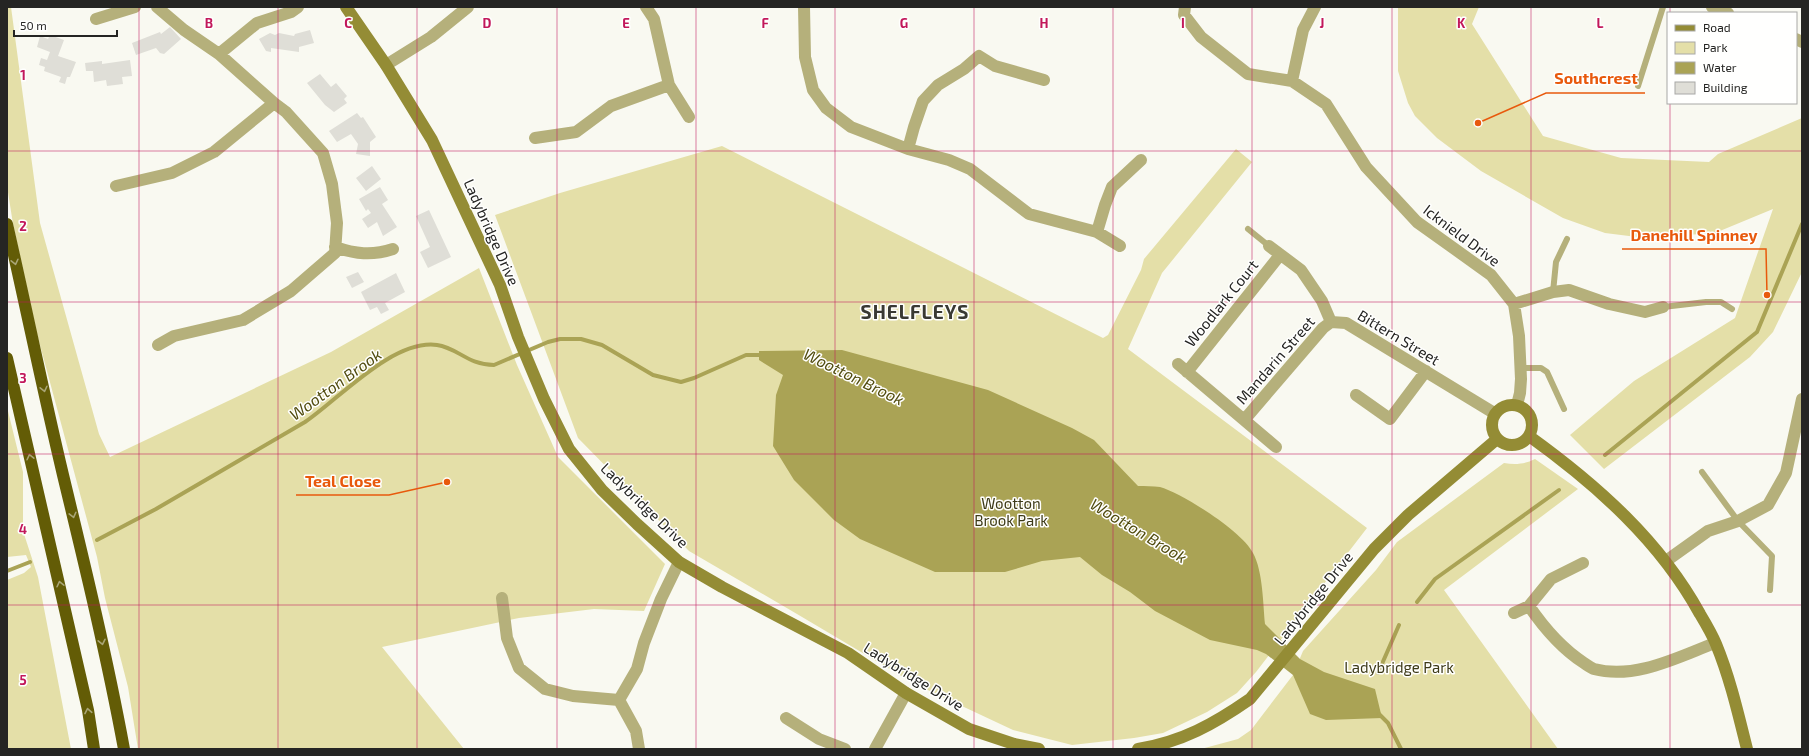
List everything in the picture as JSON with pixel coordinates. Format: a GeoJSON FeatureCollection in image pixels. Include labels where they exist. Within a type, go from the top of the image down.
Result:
{"type":"FeatureCollection","features":[{"type":"Feature","properties":{"kind":"highway"},"geometry":{"type":"LineString","coordinates":[[7,224],[89,581],[124,749]]}},
{"type":"Feature","properties":{"kind":"highway"},"geometry":{"type":"LineString","coordinates":[[7,358],[88,710],[94,749]]}},
{"type":"Feature","properties":{"kind":"street"},"geometry":{"type":"LineString","coordinates":[[96,19],[135,7]]}},
{"type":"Feature","properties":{"kind":"street"},"geometry":{"type":"LineString","coordinates":[[157,7],[184,30],[219,54],[299,124],[323,153],[332,184],[337,223],[335,253],[291,291],[243,320],[174,336],[158,345]]}},
{"type":"Feature","properties":{"kind":"street"},"geometry":{"type":"LineString","coordinates":[[219,54],[257,23],[291,12],[298,7]]}},
{"type":"Feature","properties":{"kind":"street","name":"Ladybridge Drive"},"geometry":{"type":"LineString","coordinates":[[346,7],[386,65],[432,140],[455,186],[500,285],[518,337],[544,399],[569,449],[602,490],[679,562],[722,587],[848,653],[906,693],[969,729],[1014,744],[1038,749]]}},
{"type":"Feature","properties":{"kind":"street"},"geometry":{"type":"LineString","coordinates":[[386,65],[430,37],[468,7]]}},
{"type":"Feature","properties":{"kind":"street"},"geometry":{"type":"LineString","coordinates":[[646,7],[654,19],[669,85],[689,117]]}},
{"type":"Feature","properties":{"kind":"street"},"geometry":{"type":"LineString","coordinates":[[804,7],[805,57],[813,90],[826,108],[851,127],[908,149],[949,160],[970,169],[1029,214],[1097,232],[1120,246]]}},
{"type":"Feature","properties":{"kind":"street","name":"Icknield Drive"},"geometry":{"type":"LineString","coordinates":[[1185,7],[1184,15],[1201,37],[1248,74],[1292,81],[1326,104],[1366,167],[1417,222],[1490,275],[1514,304]]}},
{"type":"Feature","properties":{"kind":"street"},"geometry":{"type":"LineString","coordinates":[[1292,81],[1302,30],[1315,7]]}},
{"type":"Feature","properties":{"kind":"street"},"geometry":{"type":"LineString","coordinates":[[1712,7],[1725,12]]}},
{"type":"Feature","properties":{"kind":"street"},"geometry":{"type":"LineString","coordinates":[[908,149],[923,101],[938,85],[964,69],[979,56],[995,66],[1044,80]]}},
{"type":"Feature","properties":{"kind":"street"},"geometry":{"type":"LineString","coordinates":[[535,138],[576,132],[611,106],[669,85]]}},
{"type":"Feature","properties":{"kind":"street"},"geometry":{"type":"LineString","coordinates":[[116,186],[172,173],[214,152],[274,102]]}},
{"type":"Feature","properties":{"kind":"street"},"geometry":{"type":"LineString","coordinates":[[1097,232],[1112,187],[1141,160]]}},
{"type":"Feature","properties":{"kind":"street"},"geometry":{"type":"LineString","coordinates":[[1269,246],[1300,270],[1322,301],[1330,322]]}},
{"type":"Feature","properties":{"kind":"street"},"geometry":{"type":"LineString","coordinates":[[335,247],[355,253],[366,254],[380,253],[393,249]]}},
{"type":"Feature","properties":{"kind":"street","name":"Woodlark Court"},"geometry":{"type":"LineString","coordinates":[[1245,419],[1182,368],[1280,255]]}},
{"type":"Feature","properties":{"kind":"street"},"geometry":{"type":"LineString","coordinates":[[1517,405],[1520,393],[1520,368],[1519,336],[1514,304],[1554,292],[1569,290],[1609,304],[1645,312],[1663,307]]}},
{"type":"Feature","properties":{"kind":"street","name":"Bittern Street"},"geometry":{"type":"LineString","coordinates":[[1330,322],[1346,324],[1494,413]]}},
{"type":"Feature","properties":{"kind":"street","name":"Mandarin Street"},"geometry":{"type":"LineString","coordinates":[[1245,419],[1323,328],[1330,322]]}},
{"type":"Feature","properties":{"kind":"street"},"geometry":{"type":"LineString","coordinates":[[1356,395],[1390,419],[1426,371]]}},
{"type":"Feature","properties":{"kind":"street"},"geometry":{"type":"LineString","coordinates":[[1666,561],[1708,531],[1738,521],[1768,505],[1786,473],[1802,399]]}},
{"type":"Feature","properties":{"kind":"street"},"geometry":{"type":"LineString","coordinates":[[1507,405],[1517,405],[1528,412],[1532,427],[1529,436],[1525,441],[1517,444],[1503,444],[1497,439],[1492,426],[1494,413],[1507,405]]}},
{"type":"Feature","properties":{"kind":"street"},"geometry":{"type":"LineString","coordinates":[[1245,419],[1276,447]]}},
{"type":"Feature","properties":{"kind":"street"},"geometry":{"type":"LineString","coordinates":[[1529,436],[1555,454],[1622,511],[1666,561],[1687,590],[1715,643],[1731,687],[1747,749]]}},
{"type":"Feature","properties":{"kind":"street","name":"Ladybridge Drive"},"geometry":{"type":"LineString","coordinates":[[1140,749],[1161,746],[1196,732],[1250,699],[1359,567],[1398,524],[1497,439]]}},
{"type":"Feature","properties":{"kind":"street"},"geometry":{"type":"LineString","coordinates":[[619,700],[637,669],[647,636],[679,562]]}},
{"type":"Feature","properties":{"kind":"street"},"geometry":{"type":"LineString","coordinates":[[1514,613],[1529,606],[1551,579],[1583,563]]}},
{"type":"Feature","properties":{"kind":"street"},"geometry":{"type":"LineString","coordinates":[[502,598],[507,638],[519,668],[545,689],[573,696],[619,700]]}},
{"type":"Feature","properties":{"kind":"street"},"geometry":{"type":"LineString","coordinates":[[1529,606],[1544,627],[1570,654],[1593,669],[1630,672],[1656,666],[1715,643]]}},
{"type":"Feature","properties":{"kind":"street"},"geometry":{"type":"LineString","coordinates":[[875,749],[906,693]]}},
{"type":"Feature","properties":{"kind":"street"},"geometry":{"type":"LineString","coordinates":[[619,700],[636,731],[639,749]]}},
{"type":"Feature","properties":{"kind":"street"},"geometry":{"type":"LineString","coordinates":[[786,718],[819,739],[845,749]]}},
{"type":"Feature","properties":{"kind":"lane"},"geometry":{"type":"LineString","coordinates":[[1638,86],[1662,7]]}},
{"type":"Feature","properties":{"kind":"lane"},"geometry":{"type":"LineString","coordinates":[[1248,229],[1269,246]]}},
{"type":"Feature","properties":{"kind":"lane"},"geometry":{"type":"LineString","coordinates":[[1554,292],[1556,262],[1566,239]]}},
{"type":"Feature","properties":{"kind":"lane"},"geometry":{"type":"LineString","coordinates":[[1663,307],[1706,302],[1721,302],[1732,309]]}},
{"type":"Feature","properties":{"kind":"lane"},"geometry":{"type":"LineString","coordinates":[[1520,368],[1541,368],[1547,372],[1564,409]]}},
{"type":"Feature","properties":{"kind":"lane"},"geometry":{"type":"LineString","coordinates":[[1702,472],[1738,521],[1772,556],[1770,590]]}},
{"type":"Feature","properties":{"kind":"green space"},"geometry":{"type":"Polygon","coordinates":[[[7,7],[11,7],[40,223],[99,434],[110,457],[331,352],[479,268],[517,365],[558,457],[665,564],[644,611],[594,609],[519,618],[382,647],[464,749],[138,749],[128,687],[105,598],[97,557],[37,334],[13,224],[7,186],[7,7]]]}},
{"type":"Feature","properties":{"kind":"green space"},"geometry":{"type":"Polygon","coordinates":[[[1398,7],[1479,7],[1472,24],[1543,136],[1621,158],[1709,162],[1718,154],[1802,118],[1802,272],[1773,332],[1750,357],[1604,469],[1570,435],[1634,381],[1735,318],[1773,209],[1715,233],[1645,238],[1605,233],[1563,218],[1481,171],[1437,138],[1415,116],[1408,103],[1398,71],[1398,7]]]}},
{"type":"Feature","properties":{"kind":"green space","name":"Wootton Brook Park"},"geometry":{"type":"Polygon","coordinates":[[[722,146],[1103,338],[1108,335],[1141,270],[1144,259],[1236,149],[1252,162],[1162,273],[1128,349],[1367,528],[1256,672],[1237,693],[1207,712],[1163,733],[1134,738],[1072,745],[1013,730],[915,684],[689,551],[578,438],[495,215],[560,193],[722,146]]]}},
{"type":"Feature","properties":{"kind":"green space"},"geometry":{"type":"Polygon","coordinates":[[[7,407],[23,472],[23,531],[38,577],[71,749],[7,749],[7,580],[24,573],[31,567],[26,555],[7,557],[7,407]]]}},
{"type":"Feature","properties":{"kind":"green space","name":"Ladybridge Park"},"geometry":{"type":"Polygon","coordinates":[[[1535,459],[1578,489],[1444,590],[1558,749],[1201,749],[1238,739],[1251,730],[1293,675],[1303,651],[1376,570],[1397,542],[1504,463],[1520,464],[1535,459]]]}},
{"type":"Feature","properties":{"kind":"water"},"geometry":{"type":"Polygon","coordinates":[[[842,350],[988,390],[1072,428],[1094,440],[1138,486],[1160,487],[1182,497],[1211,514],[1225,524],[1247,544],[1253,553],[1261,578],[1265,624],[1300,659],[1324,672],[1375,689],[1382,718],[1326,720],[1310,714],[1293,675],[1266,654],[1257,650],[1210,640],[1155,611],[1130,592],[1102,575],[1080,557],[1042,561],[1005,572],[935,572],[860,539],[834,520],[794,480],[773,446],[776,395],[783,375],[759,360],[759,351],[842,350]]]}},
{"type":"Feature","properties":{"kind":"building"},"geometry":{"type":"Polygon","coordinates":[[[170,27],[181,39],[164,54],[160,53],[156,48],[136,55],[132,43],[160,32],[161,34],[170,27]]]}},
{"type":"Feature","properties":{"kind":"building"},"geometry":{"type":"Polygon","coordinates":[[[310,30],[314,43],[299,47],[299,52],[271,48],[271,52],[266,51],[259,39],[270,33],[275,35],[279,33],[294,36],[295,34],[310,30]]]}},
{"type":"Feature","properties":{"kind":"building"},"geometry":{"type":"Polygon","coordinates":[[[50,35],[64,40],[58,56],[76,62],[70,77],[67,77],[65,84],[59,82],[61,77],[44,71],[45,67],[39,65],[41,58],[47,60],[50,52],[37,47],[40,36],[48,39],[50,35]]]}},
{"type":"Feature","properties":{"kind":"building"},"geometry":{"type":"Polygon","coordinates":[[[130,60],[132,76],[122,77],[123,84],[107,86],[106,80],[94,82],[93,71],[86,71],[85,63],[102,61],[102,64],[130,60]]]}},
{"type":"Feature","properties":{"kind":"building"},"geometry":{"type":"Polygon","coordinates":[[[320,74],[331,87],[336,83],[347,96],[344,99],[347,103],[334,112],[325,105],[307,83],[320,74]]]}},
{"type":"Feature","properties":{"kind":"building"},"geometry":{"type":"Polygon","coordinates":[[[357,113],[361,118],[363,117],[376,137],[370,142],[370,156],[356,154],[358,144],[351,134],[337,142],[329,131],[357,113]]]}},
{"type":"Feature","properties":{"kind":"building"},"geometry":{"type":"Polygon","coordinates":[[[372,166],[381,179],[366,191],[356,178],[372,166]]]}},
{"type":"Feature","properties":{"kind":"building"},"geometry":{"type":"Polygon","coordinates":[[[380,187],[388,200],[382,204],[397,227],[383,236],[377,222],[368,228],[362,219],[371,213],[368,209],[366,211],[359,199],[380,187]]]}},
{"type":"Feature","properties":{"kind":"building"},"geometry":{"type":"Polygon","coordinates":[[[429,210],[451,257],[428,268],[420,252],[430,247],[416,216],[429,210]]]}},
{"type":"Feature","properties":{"kind":"building"},"geometry":{"type":"Polygon","coordinates":[[[358,272],[364,282],[352,288],[346,277],[358,272]]]}},
{"type":"Feature","properties":{"kind":"building"},"geometry":{"type":"Polygon","coordinates":[[[396,273],[405,292],[385,303],[389,310],[381,314],[377,307],[370,310],[361,292],[396,273]]]}},
{"type":"Feature","properties":{"kind":"waterway"},"geometry":{"type":"LineString","coordinates":[[1605,455],[1757,332],[1802,224]]}},
{"type":"Feature","properties":{"kind":"waterway","name":"Wootton Brook"},"geometry":{"type":"LineString","coordinates":[[97,540],[156,509],[305,422],[367,373],[385,361],[403,351],[420,346],[437,345],[451,349],[477,362],[494,365],[548,342],[560,339],[581,339],[602,345],[653,375],[681,382],[694,378],[746,355],[764,355]]}},
{"type":"Feature","properties":{"kind":"waterway"},"geometry":{"type":"LineString","coordinates":[[1417,602],[1435,579],[1559,490]]}},
{"type":"Feature","properties":{"kind":"waterway","name":"Wootton Brook"},"geometry":{"type":"LineString","coordinates":[[7,571],[30,562]]}},
{"type":"Feature","properties":{"kind":"waterway"},"geometry":{"type":"LineString","coordinates":[[1378,673],[1399,625]]}},
{"type":"Feature","properties":{"kind":"waterway","name":"Wootton Brook"},"geometry":{"type":"LineString","coordinates":[[1379,714],[1388,723],[1401,749]]}},
{"type":"Feature","properties":{"kind":"place","name":"Southcrest"},"geometry":{"type":"Point","coordinates":[1478,123]}},
{"type":"Feature","properties":{"kind":"place","name":"Danehill Spinney"},"geometry":{"type":"Point","coordinates":[1767,295]}},
{"type":"Feature","properties":{"kind":"place","name":"Teal Close"},"geometry":{"type":"Point","coordinates":[447,482]}},
{"type":"Feature","properties":{"kind":"district","name":"SHELFLEYS"},"geometry":{"type":"Point","coordinates":[915,311]}}]}
